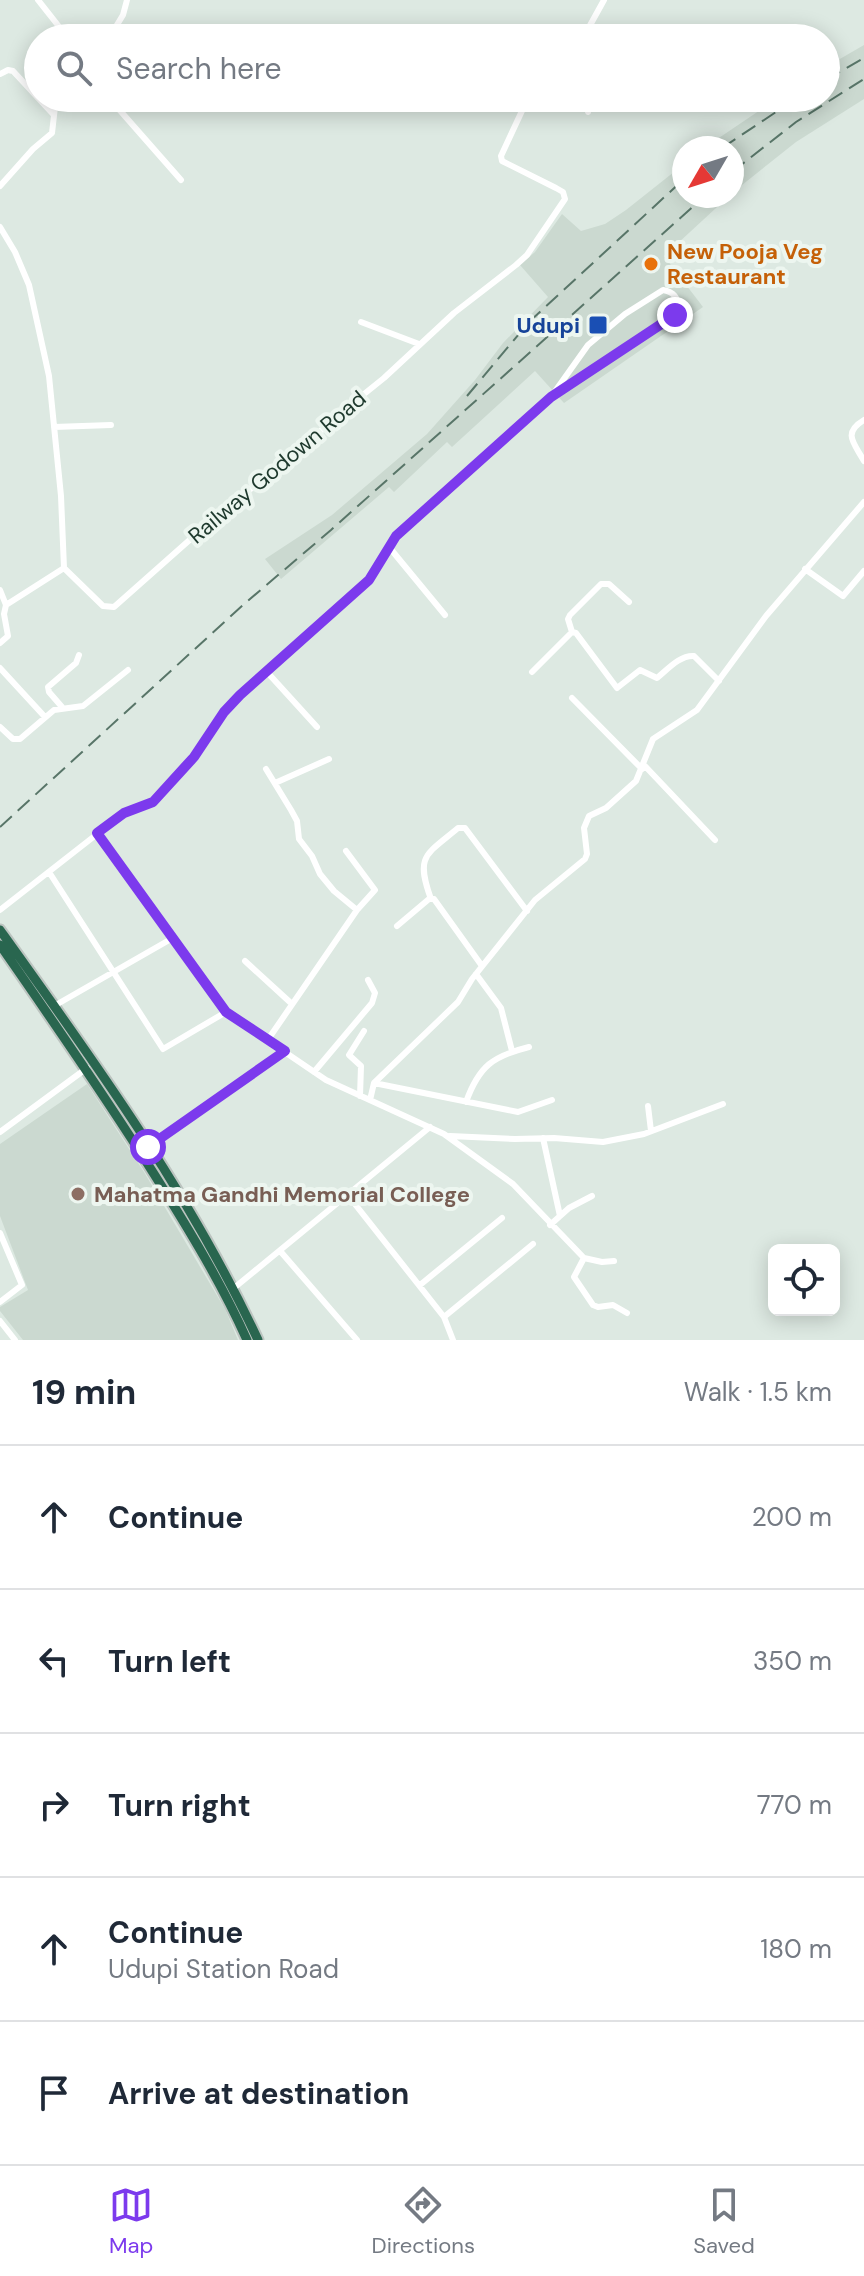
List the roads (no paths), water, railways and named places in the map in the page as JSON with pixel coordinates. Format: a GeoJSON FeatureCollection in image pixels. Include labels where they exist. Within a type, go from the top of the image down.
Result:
{"type":"FeatureCollection","features":[{"type":"Feature","properties":{"kind":"highway"},"geometry":{"type":"LineString","coordinates":[[0,930],[148,1147],[247,1340]]}},
{"type":"Feature","properties":{"kind":"highway"},"geometry":{"type":"LineString","coordinates":[[0,945],[160,1175],[234,1288],[258,1340]]}},
{"type":"Feature","properties":{"kind":"street"},"geometry":{"type":"LineString","coordinates":[[38,0],[57,24]]}},
{"type":"Feature","properties":{"kind":"street"},"geometry":{"type":"LineString","coordinates":[[118,24],[127,0]]}},
{"type":"Feature","properties":{"kind":"street"},"geometry":{"type":"LineString","coordinates":[[591,24],[604,0]]}},
{"type":"Feature","properties":{"kind":"street"},"geometry":{"type":"LineString","coordinates":[[0,74],[13,71],[24,83]]}},
{"type":"Feature","properties":{"kind":"street"},"geometry":{"type":"LineString","coordinates":[[121,112],[181,180]]}},
{"type":"Feature","properties":{"kind":"street","name":"Railway Godown Road"},"geometry":{"type":"LineString","coordinates":[[64,568],[103,606],[114,607],[220,513],[301,449],[419,344],[527,255],[565,199],[563,192],[502,161],[501,156],[521,112]]}},
{"type":"Feature","properties":{"kind":"street"},"geometry":{"type":"LineString","coordinates":[[0,186],[52,133],[53,114]]}},
{"type":"Feature","properties":{"kind":"street"},"geometry":{"type":"LineString","coordinates":[[0,227],[29,285],[49,376],[61,496],[64,568],[4,609]]}},
{"type":"Feature","properties":{"kind":"street"},"geometry":{"type":"LineString","coordinates":[[0,910],[124,813],[153,802],[194,757],[224,712],[369,580],[396,536],[551,397],[675,315],[679,307],[672,292],[663,290],[625,314],[583,350],[551,397]]}},
{"type":"Feature","properties":{"kind":"street"},"geometry":{"type":"LineString","coordinates":[[361,322],[419,344]]}},
{"type":"Feature","properties":{"kind":"street"},"geometry":{"type":"LineString","coordinates":[[864,420],[853,426],[851,431],[864,461]]}},
{"type":"Feature","properties":{"kind":"street"},"geometry":{"type":"LineString","coordinates":[[54,427],[111,425]]}},
{"type":"Feature","properties":{"kind":"street"},"geometry":{"type":"LineString","coordinates":[[370,1100],[374,1083],[458,1002],[482,966],[535,900],[585,859],[584,828],[589,816],[606,808],[636,781],[653,739],[697,710],[766,616],[864,502]]}},
{"type":"Feature","properties":{"kind":"street"},"geometry":{"type":"LineString","coordinates":[[389,547],[445,615]]}},
{"type":"Feature","properties":{"kind":"street"},"geometry":{"type":"LineString","coordinates":[[805,569],[843,596],[864,571]]}},
{"type":"Feature","properties":{"kind":"street"},"geometry":{"type":"LineString","coordinates":[[629,602],[609,584],[601,584],[568,619],[572,632],[576,633],[617,688],[640,670],[657,678],[690,655],[719,681]]}},
{"type":"Feature","properties":{"kind":"street"},"geometry":{"type":"LineString","coordinates":[[0,590],[8,636],[0,643]]}},
{"type":"Feature","properties":{"kind":"street"},"geometry":{"type":"LineString","coordinates":[[532,672],[572,632]]}},
{"type":"Feature","properties":{"kind":"street"},"geometry":{"type":"LineString","coordinates":[[62,707],[48,687],[76,663],[79,655]]}},
{"type":"Feature","properties":{"kind":"street"},"geometry":{"type":"LineString","coordinates":[[0,668],[45,717]]}},
{"type":"Feature","properties":{"kind":"street"},"geometry":{"type":"LineString","coordinates":[[0,727],[13,739],[20,739],[62,707],[83,706],[128,670]]}},
{"type":"Feature","properties":{"kind":"street"},"geometry":{"type":"LineString","coordinates":[[267,672],[317,727]]}},
{"type":"Feature","properties":{"kind":"street"},"geometry":{"type":"LineString","coordinates":[[572,698],[715,840]]}},
{"type":"Feature","properties":{"kind":"street"},"geometry":{"type":"LineString","coordinates":[[275,783],[329,759]]}},
{"type":"Feature","properties":{"kind":"street"},"geometry":{"type":"LineString","coordinates":[[266,769],[297,821],[299,839],[312,856],[320,874],[334,891],[357,910]]}},
{"type":"Feature","properties":{"kind":"street"},"geometry":{"type":"LineString","coordinates":[[431,899],[423,872],[427,854],[458,828],[465,828],[527,911]]}},
{"type":"Feature","properties":{"kind":"street"},"geometry":{"type":"LineString","coordinates":[[97,833],[226,1012],[326,1080],[447,1136],[513,1184],[584,1258],[614,1261]]}},
{"type":"Feature","properties":{"kind":"street"},"geometry":{"type":"LineString","coordinates":[[267,1041],[357,910],[375,890],[346,851]]}},
{"type":"Feature","properties":{"kind":"street"},"geometry":{"type":"LineString","coordinates":[[49,872],[163,1049],[226,1012]]}},
{"type":"Feature","properties":{"kind":"street"},"geometry":{"type":"LineString","coordinates":[[397,926],[431,899]]}},
{"type":"Feature","properties":{"kind":"street"},"geometry":{"type":"LineString","coordinates":[[431,899],[436,900],[482,966]]}},
{"type":"Feature","properties":{"kind":"street"},"geometry":{"type":"LineString","coordinates":[[54,1006],[171,939]]}},
{"type":"Feature","properties":{"kind":"street"},"geometry":{"type":"LineString","coordinates":[[245,961],[292,1004]]}},
{"type":"Feature","properties":{"kind":"street"},"geometry":{"type":"LineString","coordinates":[[476,974],[501,1008],[512,1051]]}},
{"type":"Feature","properties":{"kind":"street"},"geometry":{"type":"LineString","coordinates":[[314,1072],[372,1003],[375,993],[368,980]]}},
{"type":"Feature","properties":{"kind":"street"},"geometry":{"type":"LineString","coordinates":[[360,1096],[361,1066],[349,1055],[364,1031]]}},
{"type":"Feature","properties":{"kind":"street"},"geometry":{"type":"LineString","coordinates":[[466,1102],[488,1062],[529,1047]]}},
{"type":"Feature","properties":{"kind":"street"},"geometry":{"type":"LineString","coordinates":[[148,1147],[285,1051]]}},
{"type":"Feature","properties":{"kind":"street"},"geometry":{"type":"LineString","coordinates":[[0,1132],[87,1068]]}},
{"type":"Feature","properties":{"kind":"street"},"geometry":{"type":"LineString","coordinates":[[374,1083],[518,1112],[552,1100]]}},
{"type":"Feature","properties":{"kind":"street"},"geometry":{"type":"LineString","coordinates":[[447,1136],[603,1142],[626,1139],[723,1104]]}},
{"type":"Feature","properties":{"kind":"street"},"geometry":{"type":"LineString","coordinates":[[648,1106],[651,1131]]}},
{"type":"Feature","properties":{"kind":"street"},"geometry":{"type":"LineString","coordinates":[[234,1288],[430,1127]]}},
{"type":"Feature","properties":{"kind":"street"},"geometry":{"type":"LineString","coordinates":[[543,1138],[560,1216]]}},
{"type":"Feature","properties":{"kind":"street"},"geometry":{"type":"LineString","coordinates":[[347,1194],[444,1317],[453,1340]]}},
{"type":"Feature","properties":{"kind":"street"},"geometry":{"type":"LineString","coordinates":[[550,1225],[592,1196]]}},
{"type":"Feature","properties":{"kind":"street"},"geometry":{"type":"LineString","coordinates":[[420,1285],[502,1218]]}},
{"type":"Feature","properties":{"kind":"street"},"geometry":{"type":"LineString","coordinates":[[0,1233],[22,1285],[0,1302]]}},
{"type":"Feature","properties":{"kind":"street"},"geometry":{"type":"LineString","coordinates":[[444,1317],[533,1244]]}},
{"type":"Feature","properties":{"kind":"street"},"geometry":{"type":"LineString","coordinates":[[281,1252],[357,1340]]}},
{"type":"Feature","properties":{"kind":"street"},"geometry":{"type":"LineString","coordinates":[[584,1258],[574,1277],[593,1305],[613,1305],[627,1313]]}},
{"type":"Feature","properties":{"kind":"street"},"geometry":{"type":"LineString","coordinates":[[0,1321],[15,1340]]}},
{"type":"Feature","properties":{"kind":"railway"},"geometry":{"type":"LineString","coordinates":[[840,72],[864,58]]}},
{"type":"Feature","properties":{"kind":"railway"},"geometry":{"type":"LineString","coordinates":[[840,94],[864,79]]}},
{"type":"Feature","properties":{"kind":"railway"},"geometry":{"type":"LineString","coordinates":[[740,136],[776,112]]}},
{"type":"Feature","properties":{"kind":"railway"},"geometry":{"type":"LineString","coordinates":[[744,163],[812,112]]}},
{"type":"Feature","properties":{"kind":"railway"},"geometry":{"type":"LineString","coordinates":[[467,396],[529,322],[672,190]]}},
{"type":"Feature","properties":{"kind":"railway"},"geometry":{"type":"LineString","coordinates":[[0,827],[243,605],[692,208]]}},
{"type":"Feature","properties":{"kind":"place","name":"New Pooja Veg Restaurant"},"geometry":{"type":"Point","coordinates":[651,264]}},
{"type":"Feature","properties":{"kind":"place","name":"Udupi"},"geometry":{"type":"Point","coordinates":[598,325]}},
{"type":"Feature","properties":{"kind":"place","name":"Mahatma Gandhi Memorial College"},"geometry":{"type":"Point","coordinates":[78,1194]}}]}
